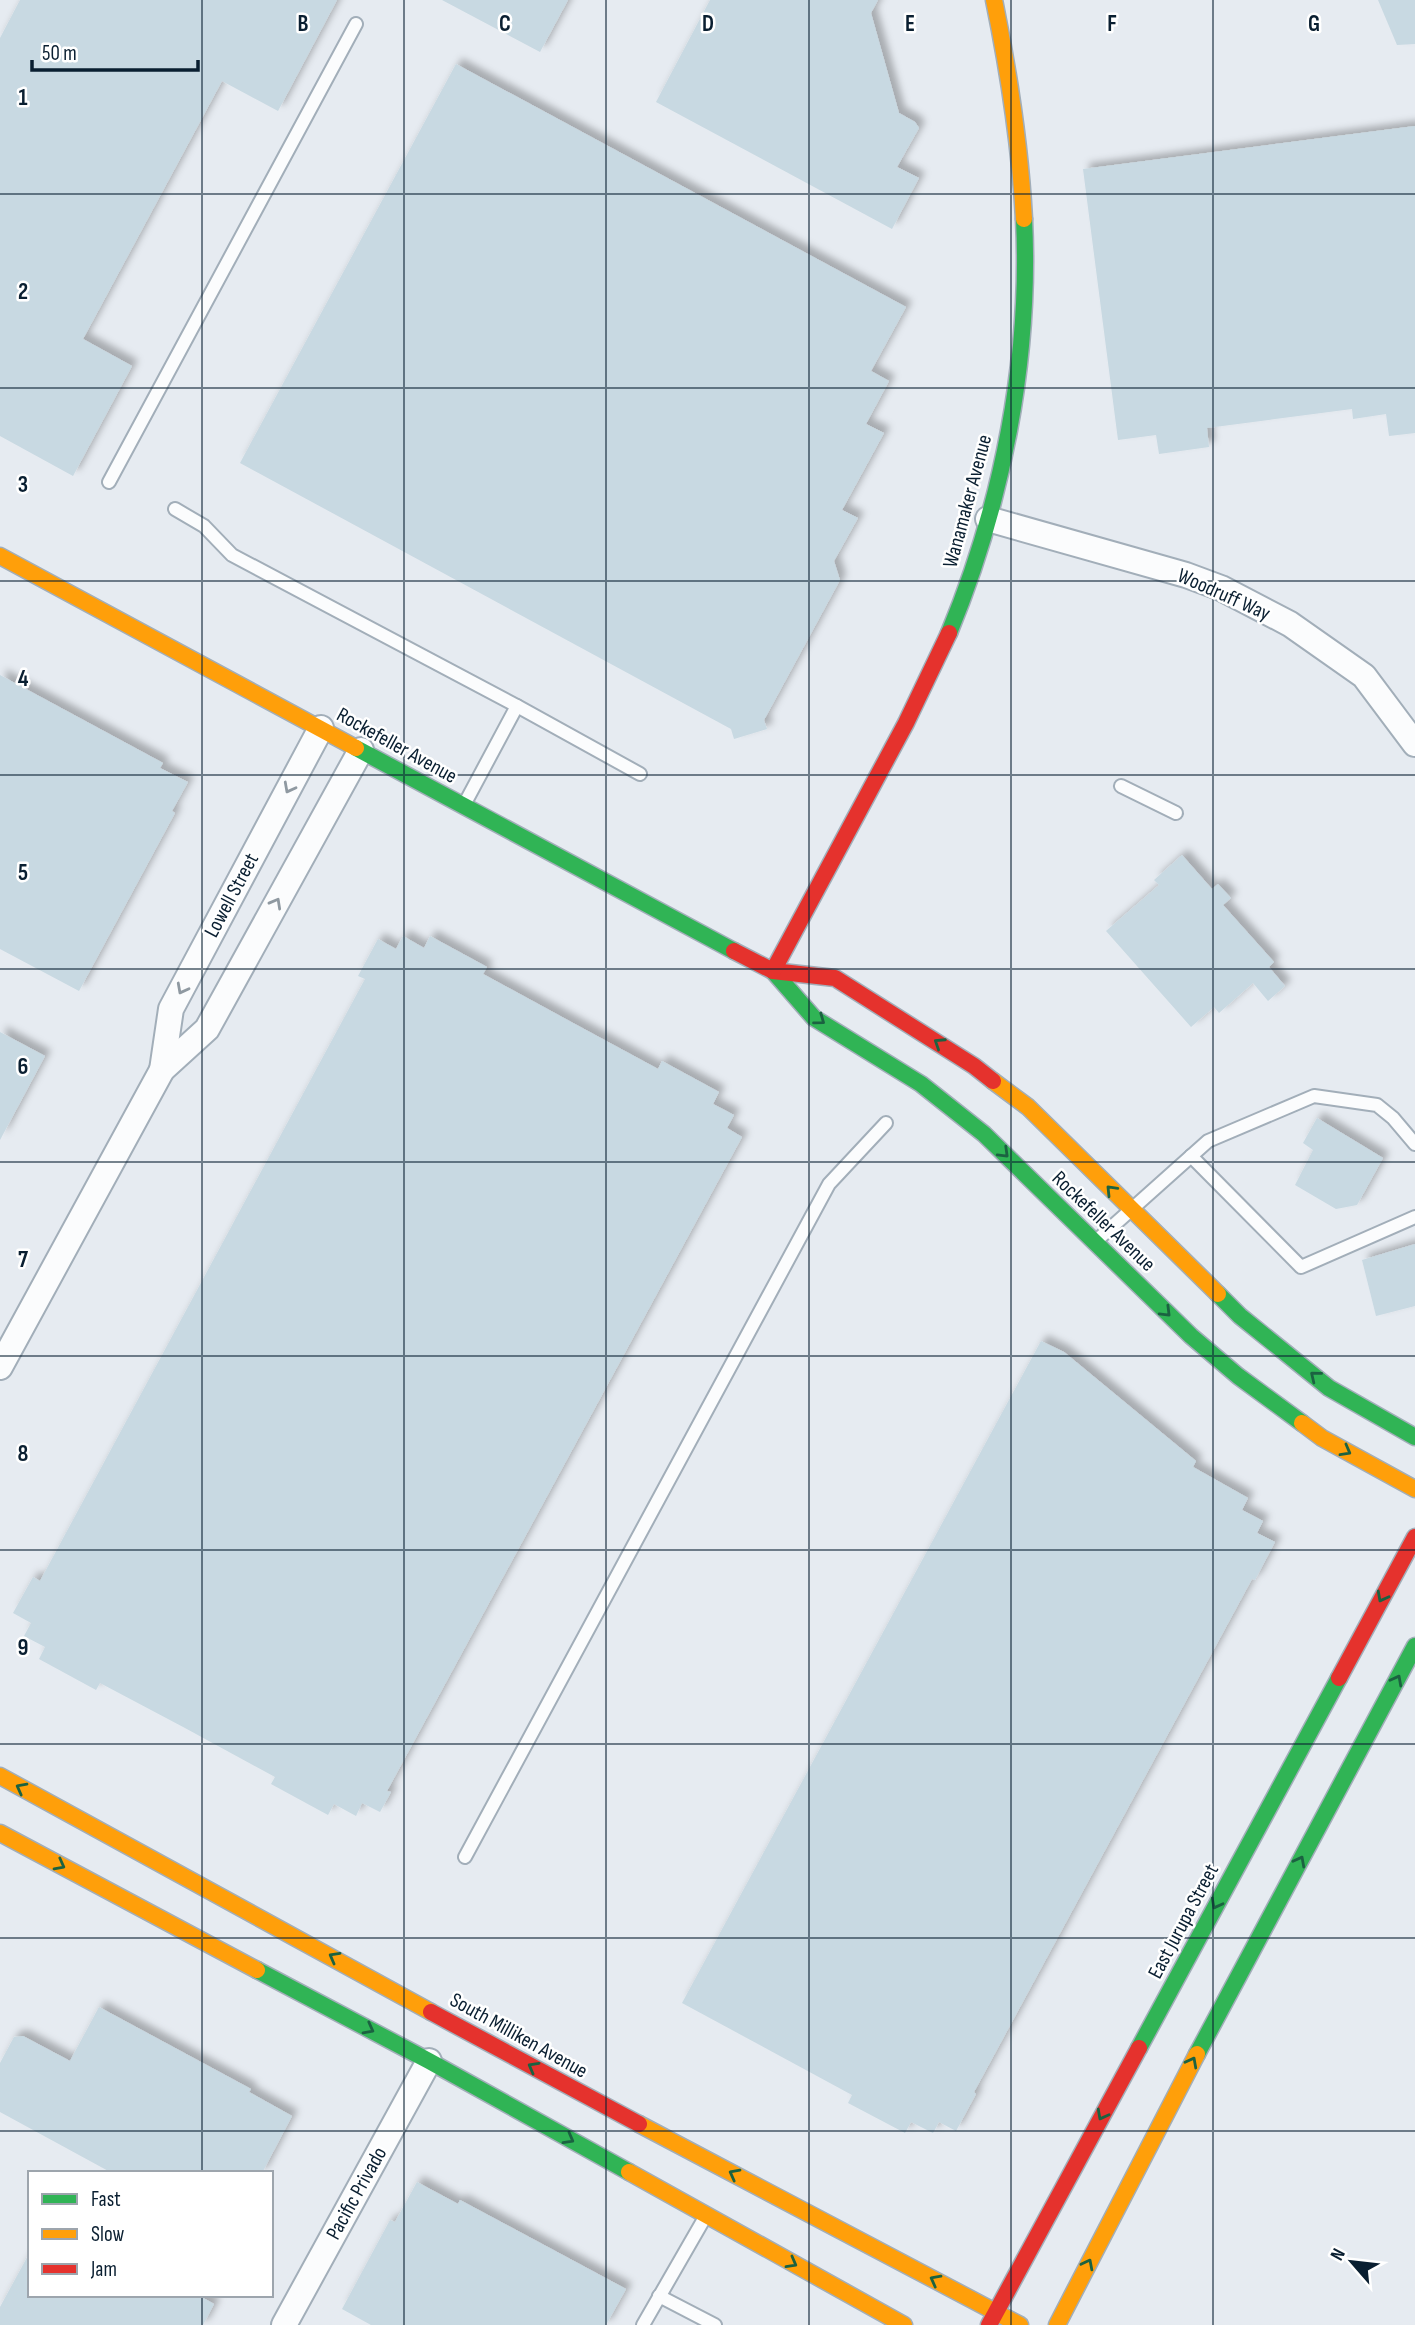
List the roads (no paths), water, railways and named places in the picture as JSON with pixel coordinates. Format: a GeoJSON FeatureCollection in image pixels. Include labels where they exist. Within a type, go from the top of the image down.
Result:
{"type":"FeatureCollection","features":[{"type":"Feature","properties":{"kind":"main road","name":"Wanamaker Avenue"},"geometry":{"type":"LineString","coordinates":[[773,971],[919,699],[956,618],[988,519],[1005,445],[1017,378],[1025,241],[1021,146],[1007,51],[994,0]]}},
{"type":"Feature","properties":{"kind":"main road","name":"Rockefeller Avenue"},"geometry":{"type":"LineString","coordinates":[[0,556],[773,971],[814,1018],[921,1084],[984,1134],[1191,1336],[1238,1377],[1322,1438],[1415,1489]]}},
{"type":"Feature","properties":{"kind":"main road","name":"Rockefeller Avenue"},"geometry":{"type":"LineString","coordinates":[[773,971],[835,978],[974,1066],[1028,1107],[1240,1316],[1329,1388],[1415,1437]]}},
{"type":"Feature","properties":{"kind":"main road","name":"East Jurupa Street"},"geometry":{"type":"LineString","coordinates":[[992,2318],[1415,1536]]}},
{"type":"Feature","properties":{"kind":"main road"},"geometry":{"type":"LineString","coordinates":[[1057,2325],[1163,2117],[1415,1646]]}},
{"type":"Feature","properties":{"kind":"main road","name":"South Milliken Avenue"},"geometry":{"type":"LineString","coordinates":[[0,1776],[992,2318],[1020,2325]]}},
{"type":"Feature","properties":{"kind":"main road"},"geometry":{"type":"LineString","coordinates":[[0,1833],[429,2061],[904,2325]]}},
{"type":"Feature","properties":{"kind":"street","name":"Woodruff Way"},"geometry":{"type":"LineString","coordinates":[[988,519],[1186,575],[1221,588],[1290,624],[1364,676],[1415,744]]}},
{"type":"Feature","properties":{"kind":"street","name":"Lowell Street"},"geometry":{"type":"LineString","coordinates":[[162,1070],[171,1009],[321,728]]}},
{"type":"Feature","properties":{"kind":"street","name":"Lowell Street"},"geometry":{"type":"LineString","coordinates":[[0,1367],[162,1070],[207,1029],[360,750]]}},
{"type":"Feature","properties":{"kind":"street","name":"Pacific Privado"},"geometry":{"type":"LineString","coordinates":[[284,2325],[429,2061]]}},
{"type":"Feature","properties":{"kind":"lane"},"geometry":{"type":"LineString","coordinates":[[109,482],[356,24]]}},
{"type":"Feature","properties":{"kind":"lane"},"geometry":{"type":"LineString","coordinates":[[175,509],[204,526],[232,555],[640,774]]}},
{"type":"Feature","properties":{"kind":"lane"},"geometry":{"type":"LineString","coordinates":[[464,805],[517,706]]}},
{"type":"Feature","properties":{"kind":"lane"},"geometry":{"type":"LineString","coordinates":[[1121,786],[1176,813]]}},
{"type":"Feature","properties":{"kind":"lane"},"geometry":{"type":"LineString","coordinates":[[1096,1241],[1208,1141],[1314,1096],[1377,1105],[1393,1118],[1415,1144]]}},
{"type":"Feature","properties":{"kind":"lane"},"geometry":{"type":"LineString","coordinates":[[465,1857],[829,1184],[886,1123]]}},
{"type":"Feature","properties":{"kind":"lane"},"geometry":{"type":"LineString","coordinates":[[1191,1156],[1301,1267],[1415,1217]]}},
{"type":"Feature","properties":{"kind":"lane"},"geometry":{"type":"LineString","coordinates":[[643,2325],[706,2215]]}},
{"type":"Feature","properties":{"kind":"lane"},"geometry":{"type":"LineString","coordinates":[[659,2296],[716,2325]]}}]}
